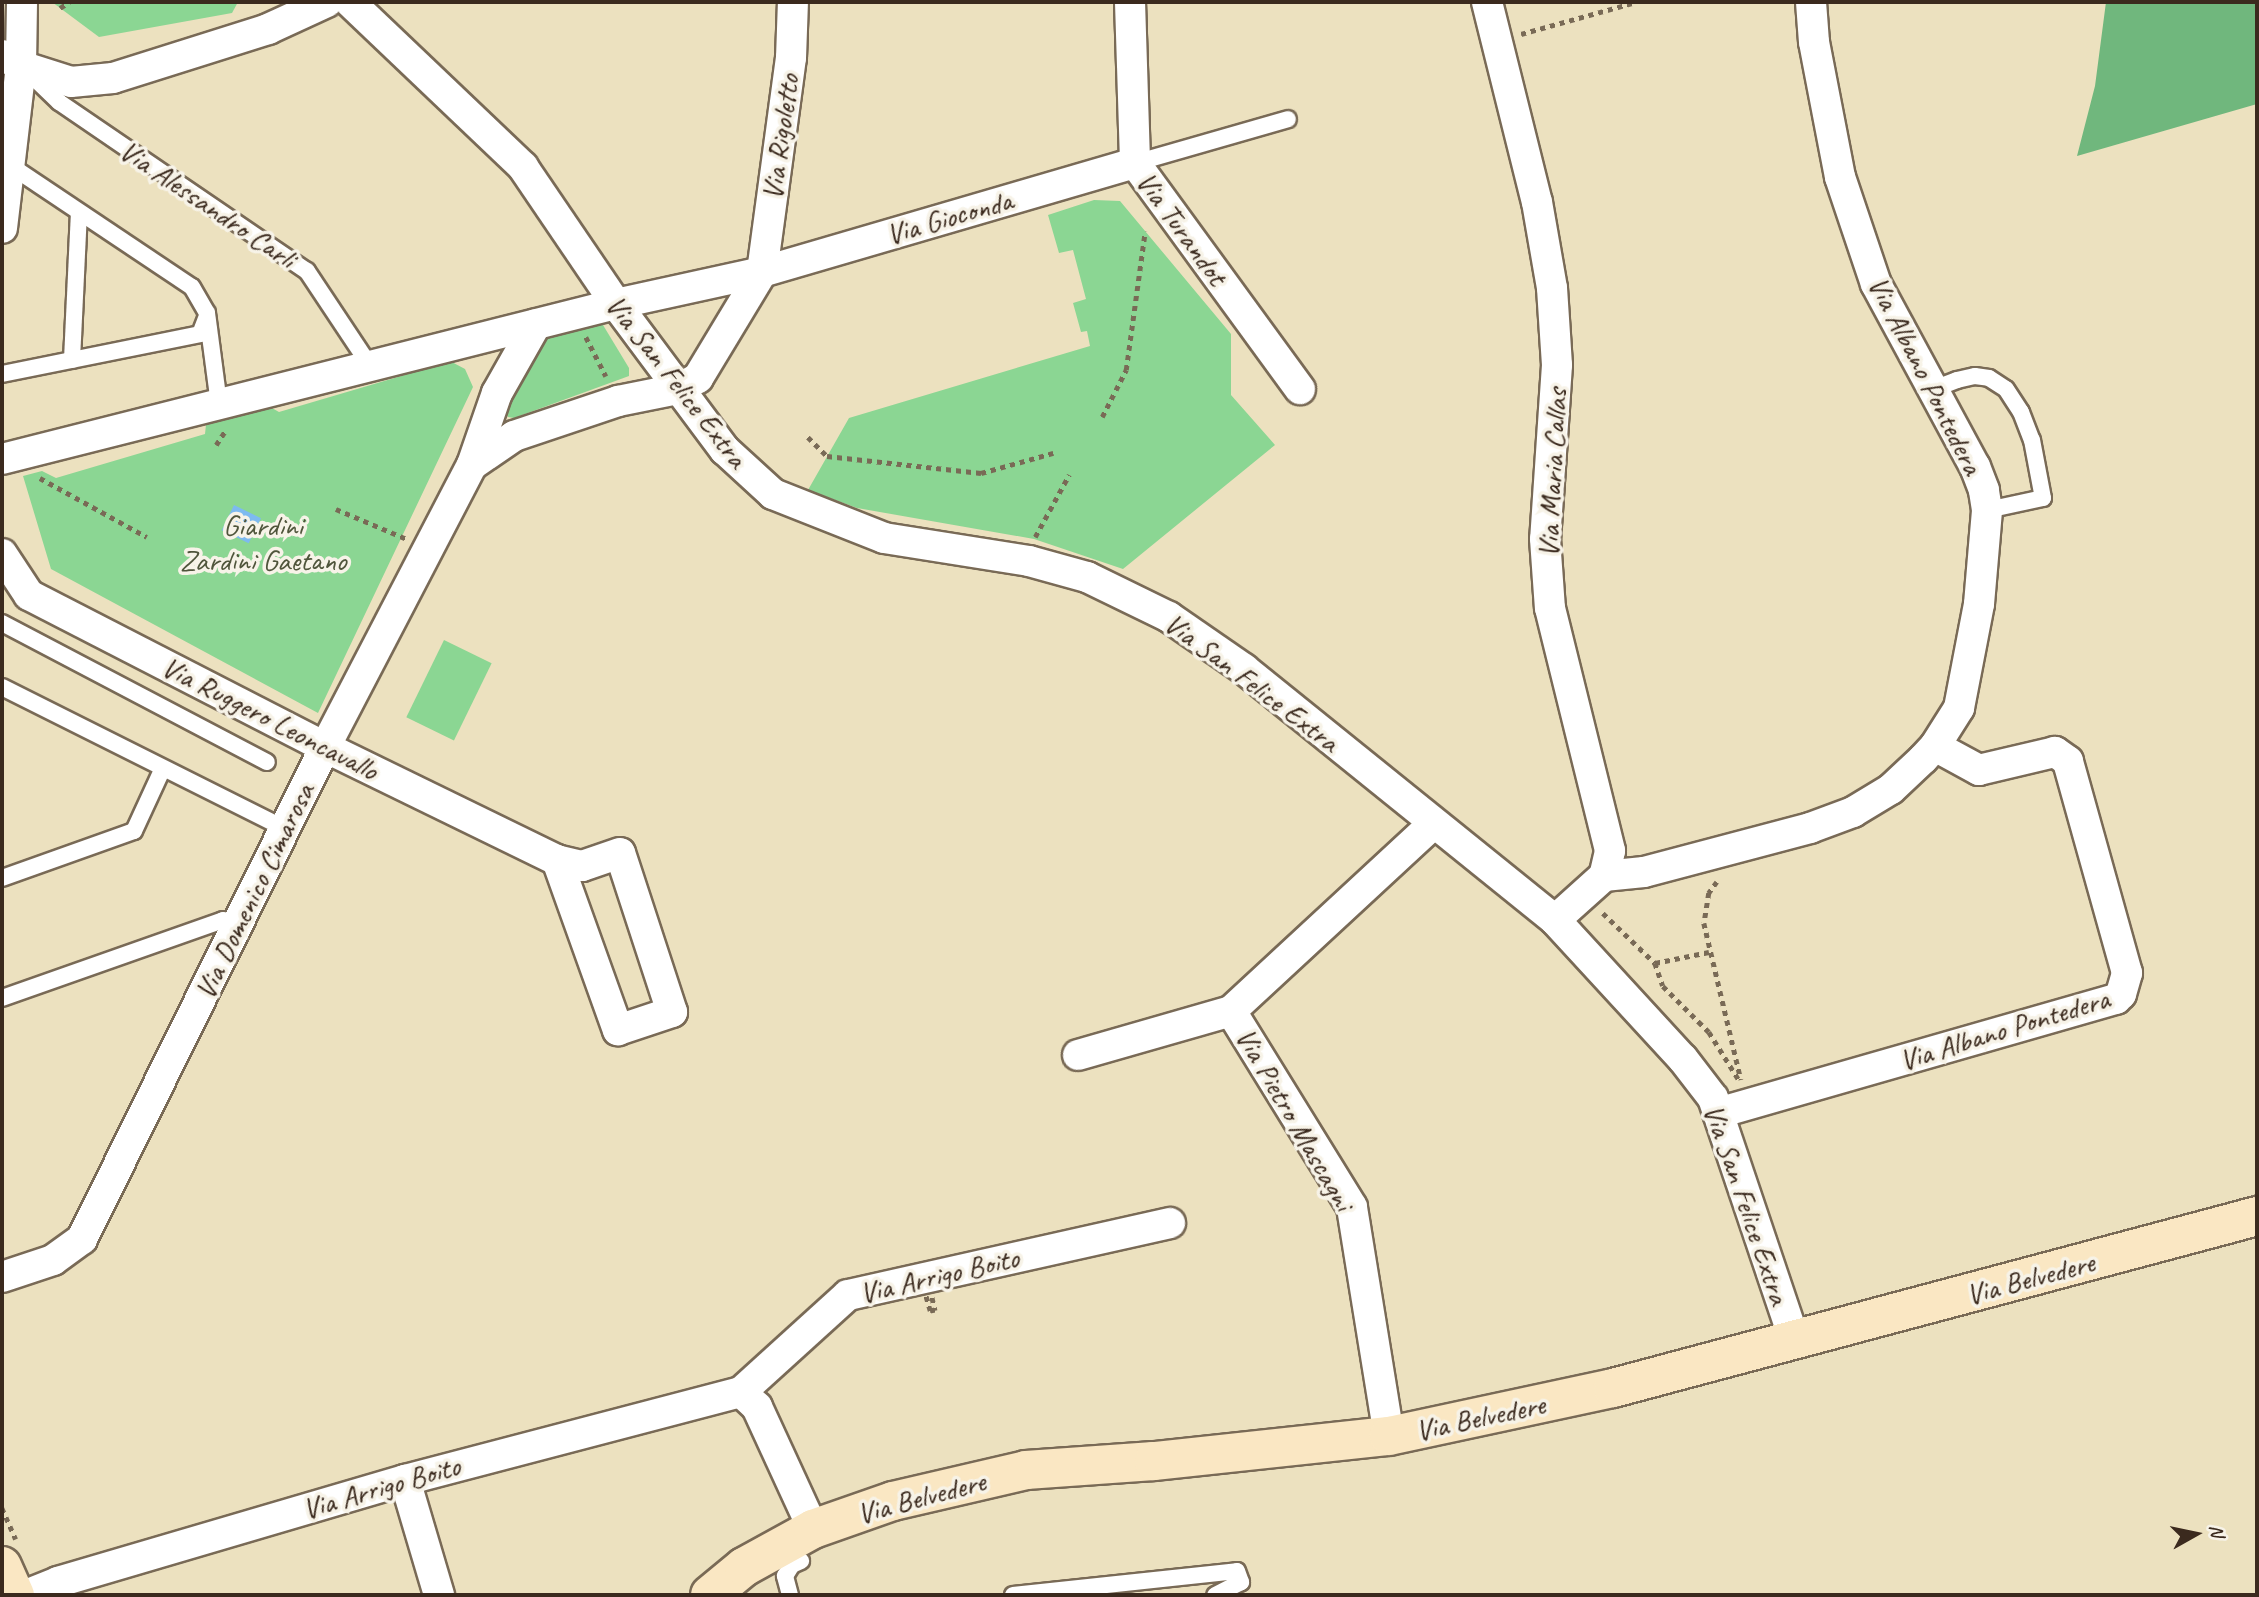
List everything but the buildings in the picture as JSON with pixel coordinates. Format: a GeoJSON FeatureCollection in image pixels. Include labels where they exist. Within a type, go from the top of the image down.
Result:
{"type":"FeatureCollection","features":[{"type":"Feature","properties":{"kind":"street"},"geometry":{"type":"LineString","coordinates":[[2,228],[8,164],[11,60],[22,2]]}},
{"type":"Feature","properties":{"kind":"street"},"geometry":{"type":"LineString","coordinates":[[11,60],[71,82],[113,78],[270,15],[327,2]]}},
{"type":"Feature","properties":{"kind":"street","name":"Via San Felice Extra"},"geometry":{"type":"LineString","coordinates":[[350,2],[523,167],[616,304],[678,389],[725,450],[773,494],[884,538],[1029,561],[1087,577],[1169,617],[1244,669],[1555,920],[1684,1059],[1713,1098],[1795,1342]]}},
{"type":"Feature","properties":{"kind":"street","name":"Via Rigoletto"},"geometry":{"type":"LineString","coordinates":[[762,272],[791,58],[793,2]]}},
{"type":"Feature","properties":{"kind":"street","name":"Via Turandot"},"geometry":{"type":"LineString","coordinates":[[1130,2],[1135,163],[1300,389]]}},
{"type":"Feature","properties":{"kind":"street","name":"Via Maria Callas"},"geometry":{"type":"LineString","coordinates":[[1486,2],[1537,202],[1552,289],[1558,365],[1545,539],[1550,608],[1610,851],[1595,886]]}},
{"type":"Feature","properties":{"kind":"street","name":"Via Albano Pontedera"},"geometry":{"type":"LineString","coordinates":[[1595,886],[1810,828],[1853,812],[1891,789],[1936,746],[1959,708],[1979,604],[1987,510],[1984,490],[1975,467],[1876,284],[1840,177],[1814,42],[1811,2]]}},
{"type":"Feature","properties":{"kind":"street","name":"Via Gioconda"},"geometry":{"type":"LineString","coordinates":[[616,304],[762,272],[1135,163]]}},
{"type":"Feature","properties":{"kind":"street"},"geometry":{"type":"LineString","coordinates":[[678,389],[698,377],[762,272]]}},
{"type":"Feature","properties":{"kind":"street"},"geometry":{"type":"LineString","coordinates":[[7,457],[616,304]]}},
{"type":"Feature","properties":{"kind":"street","name":"Via Domenico Cimarosa"},"geometry":{"type":"LineString","coordinates":[[2,1277],[53,1260],[82,1239],[325,747],[472,465],[497,393],[536,324]]}},
{"type":"Feature","properties":{"kind":"street","name":"Via Domenico Cimarosa"},"geometry":{"type":"LineString","coordinates":[[472,465],[514,436],[618,401],[678,389]]}},
{"type":"Feature","properties":{"kind":"street","name":"Via Ruggero Leoncavallo"},"geometry":{"type":"LineString","coordinates":[[2,554],[29,595],[325,747],[557,860],[582,866],[620,853],[672,1012],[618,1030],[557,860]]}},
{"type":"Feature","properties":{"kind":"street","name":"Via Albano Pontedera"},"geometry":{"type":"LineString","coordinates":[[1718,1113],[2116,999],[2121,994],[2127,973],[2068,761],[2055,752],[1979,770],[1936,746]]}},
{"type":"Feature","properties":{"kind":"street","name":"Via Pietro Mascagni"},"geometry":{"type":"LineString","coordinates":[[1078,1055],[1231,1011],[1433,824]]}},
{"type":"Feature","properties":{"kind":"street"},"geometry":{"type":"LineString","coordinates":[[1555,920],[1595,886]]}},
{"type":"Feature","properties":{"kind":"street","name":"Via Pietro Mascagni"},"geometry":{"type":"LineString","coordinates":[[1231,1011],[1352,1207],[1389,1436]]}},
{"type":"Feature","properties":{"kind":"street","name":"Via Belvedere"},"geometry":{"type":"LineString","coordinates":[[710,1595],[744,1567],[807,1545],[893,1501],[1026,1470],[1154,1461],[1389,1436],[1613,1388],[1795,1342],[2257,1216]]}},
{"type":"Feature","properties":{"kind":"street","name":"Via Arrigo Boito"},"geometry":{"type":"LineString","coordinates":[[26,1595],[58,1582],[405,1479],[741,1392],[848,1295],[1170,1223]]}},
{"type":"Feature","properties":{"kind":"street"},"geometry":{"type":"LineString","coordinates":[[741,1392],[757,1407],[807,1545]]}},
{"type":"Feature","properties":{"kind":"street"},"geometry":{"type":"LineString","coordinates":[[405,1479],[439,1595]]}},
{"type":"Feature","properties":{"kind":"street"},"geometry":{"type":"LineString","coordinates":[[2,1566],[15,1595]]}},
{"type":"Feature","properties":{"kind":"lane","name":"Via Alessandro Carli"},"geometry":{"type":"LineString","coordinates":[[11,60],[59,102],[307,271],[370,366]]}},
{"type":"Feature","properties":{"kind":"lane"},"geometry":{"type":"LineString","coordinates":[[1135,163],[1288,119]]}},
{"type":"Feature","properties":{"kind":"lane"},"geometry":{"type":"LineString","coordinates":[[8,164],[192,288],[207,313],[219,404]]}},
{"type":"Feature","properties":{"kind":"lane"},"geometry":{"type":"LineString","coordinates":[[72,360],[79,214]]}},
{"type":"Feature","properties":{"kind":"lane"},"geometry":{"type":"LineString","coordinates":[[2,374],[200,334],[207,313]]}},
{"type":"Feature","properties":{"kind":"lane"},"geometry":{"type":"LineString","coordinates":[[1931,390],[1975,376],[1989,378],[2006,389],[2021,412],[2032,440],[2043,498],[1987,510]]}},
{"type":"Feature","properties":{"kind":"lane"},"geometry":{"type":"LineString","coordinates":[[2,623],[267,762]]}},
{"type":"Feature","properties":{"kind":"lane"},"geometry":{"type":"LineString","coordinates":[[2,687],[285,829]]}},
{"type":"Feature","properties":{"kind":"lane"},"geometry":{"type":"LineString","coordinates":[[2,878],[134,831],[163,768]]}},
{"type":"Feature","properties":{"kind":"lane"},"geometry":{"type":"LineString","coordinates":[[2,998],[223,920],[236,928]]}},
{"type":"Feature","properties":{"kind":"lane"},"geometry":{"type":"LineString","coordinates":[[790,1595],[785,1576],[807,1545]]}},
{"type":"Feature","properties":{"kind":"lane"},"geometry":{"type":"LineString","coordinates":[[1013,1595],[1237,1571],[1241,1582],[1214,1595]]}},
{"type":"Feature","properties":{"kind":"path"},"geometry":{"type":"LineString","coordinates":[[61,8],[69,2]]}},
{"type":"Feature","properties":{"kind":"path"},"geometry":{"type":"LineString","coordinates":[[1496,41],[1636,2]]}},
{"type":"Feature","properties":{"kind":"path"},"geometry":{"type":"LineString","coordinates":[[1102,417],[1126,370],[1145,231]]}},
{"type":"Feature","properties":{"kind":"path"},"geometry":{"type":"LineString","coordinates":[[574,315],[618,401]]}},
{"type":"Feature","properties":{"kind":"path"},"geometry":{"type":"LineString","coordinates":[[808,437],[827,456],[981,473],[1053,453]]}},
{"type":"Feature","properties":{"kind":"path"},"geometry":{"type":"LineString","coordinates":[[7,457],[147,537]]}},
{"type":"Feature","properties":{"kind":"path"},"geometry":{"type":"LineString","coordinates":[[1029,561],[1034,539],[1069,475]]}},
{"type":"Feature","properties":{"kind":"path"},"geometry":{"type":"LineString","coordinates":[[336,509],[430,549]]}},
{"type":"Feature","properties":{"kind":"path"},"geometry":{"type":"LineString","coordinates":[[1595,886],[1655,963],[1663,986],[1709,1032],[1743,1086],[1704,923],[1709,893],[1721,879]]}},
{"type":"Feature","properties":{"kind":"path"},"geometry":{"type":"LineString","coordinates":[[1655,963],[1709,952]]}},
{"type":"Feature","properties":{"kind":"green space"},"geometry":{"type":"Polygon","coordinates":[[[52,2],[238,2],[232,13],[99,37],[52,2]]]}},
{"type":"Feature","properties":{"kind":"green space"},"geometry":{"type":"Polygon","coordinates":[[[2106,2],[2257,2],[2257,104],[2077,156],[2095,86],[2106,2]]]}},
{"type":"Feature","properties":{"kind":"green space"},"geometry":{"type":"Polygon","coordinates":[[[1094,200],[1120,201],[1231,334],[1231,395],[1275,445],[1123,569],[1034,539],[857,508],[808,490],[849,418],[1090,346],[1087,331],[1081,332],[1073,303],[1086,299],[1073,250],[1059,253],[1048,215],[1094,200]]]}},
{"type":"Feature","properties":{"kind":"green space"},"geometry":{"type":"Polygon","coordinates":[[[597,322],[603,325],[629,368],[629,376],[514,418],[508,417],[503,410],[540,344],[554,334],[597,322]]]}},
{"type":"Feature","properties":{"kind":"green space","name":"Giardini Zardini Gaetano"},"geometry":{"type":"Polygon","coordinates":[[[448,360],[465,369],[473,387],[318,713],[51,569],[23,476],[42,471],[56,478],[205,434],[207,415],[256,399],[279,412],[425,369],[429,361],[448,360]]]}},
{"type":"Feature","properties":{"kind":"green space"},"geometry":{"type":"Polygon","coordinates":[[[444,640],[492,663],[454,741],[406,717],[444,640]]]}},
{"type":"Feature","properties":{"kind":"water"},"geometry":{"type":"Polygon","coordinates":[[[234,505],[261,518],[249,543],[222,530],[234,505]]]}}]}
